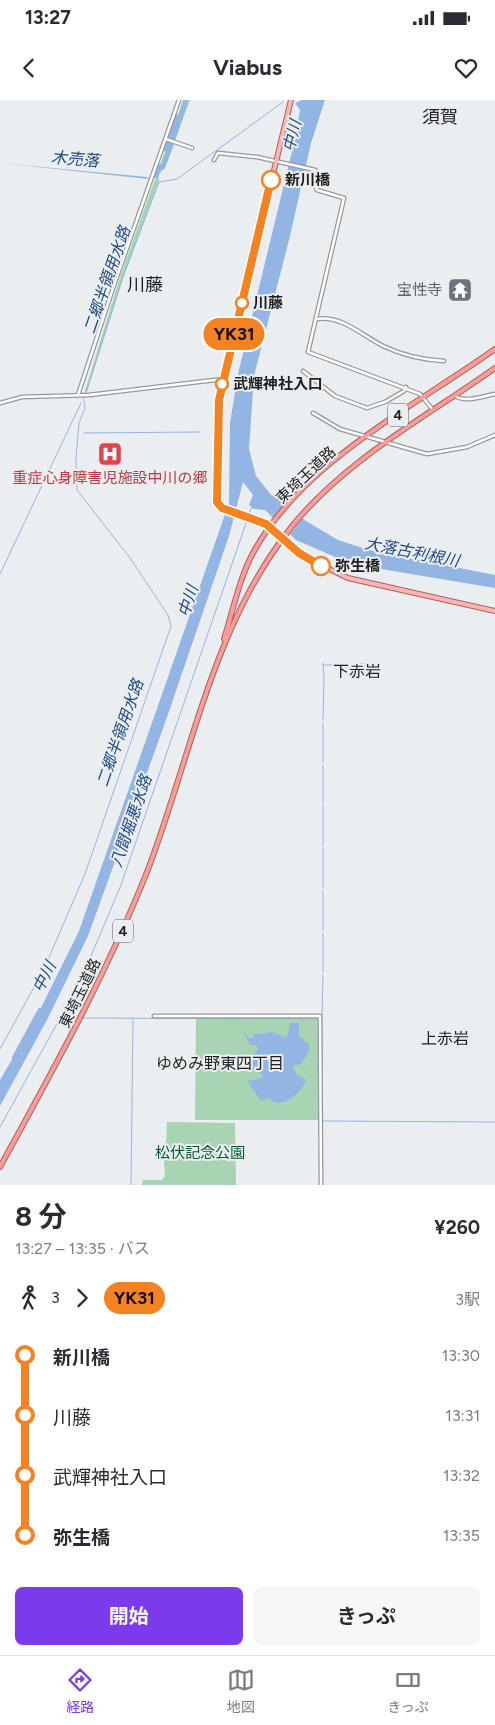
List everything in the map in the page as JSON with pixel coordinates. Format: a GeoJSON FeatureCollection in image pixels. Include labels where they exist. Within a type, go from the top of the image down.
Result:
{"type":"FeatureCollection","features":[{"type":"Feature","properties":{"kind":"highway","name":"東埼玉道路"},"geometry":{"type":"LineString","coordinates":[[0,1167],[83,1015],[123,930],[156,847],[253,552],[272,526],[306,487],[367,437],[495,349]]}},
{"type":"Feature","properties":{"kind":"highway","name":"東埼玉道路"},"geometry":{"type":"LineString","coordinates":[[212,680],[243,601],[258,574],[284,537],[318,498],[385,443],[495,368]]}},
{"type":"Feature","properties":{"kind":"main road"},"geometry":{"type":"LineString","coordinates":[[291,100],[223,379],[217,420],[217,502],[222,508],[272,526],[314,562],[353,580],[495,611]]}},
{"type":"Feature","properties":{"kind":"street"},"geometry":{"type":"LineString","coordinates":[[80,395],[115,282],[168,139],[179,100]]}},
{"type":"Feature","properties":{"kind":"street"},"geometry":{"type":"LineString","coordinates":[[168,139],[192,148]]}},
{"type":"Feature","properties":{"kind":"street"},"geometry":{"type":"LineString","coordinates":[[214,160],[218,153],[240,154],[315,170],[318,174],[315,185],[317,190],[341,196],[345,200],[308,352],[406,388],[424,398],[433,410]]}},
{"type":"Feature","properties":{"kind":"street"},"geometry":{"type":"LineString","coordinates":[[316,319],[338,320],[391,350],[425,360],[444,361]]}},
{"type":"Feature","properties":{"kind":"street"},"geometry":{"type":"LineString","coordinates":[[303,371],[334,396],[367,408],[385,402],[406,388]]}},
{"type":"Feature","properties":{"kind":"street"},"geometry":{"type":"LineString","coordinates":[[0,403],[22,397],[87,395],[223,379]]}},
{"type":"Feature","properties":{"kind":"street"},"geometry":{"type":"LineString","coordinates":[[456,396],[470,399],[495,394]]}},
{"type":"Feature","properties":{"kind":"street"},"geometry":{"type":"LineString","coordinates":[[313,413],[340,429],[410,451],[438,454],[467,447],[495,435]]}},
{"type":"Feature","properties":{"kind":"street"},"geometry":{"type":"LineString","coordinates":[[154,1016],[320,1016],[321,1185]]}},
{"type":"Feature","properties":{"kind":"green space"},"geometry":{"type":"Polygon","coordinates":[[[183,100],[190,100],[165,168],[159,174],[159,182],[123,278],[86,394],[84,394],[120,277],[183,100]]]}},
{"type":"Feature","properties":{"kind":"green space"},"geometry":{"type":"Polygon","coordinates":[[[196,1019],[321,1019],[320,1120],[195,1120],[196,1019]]]}},
{"type":"Feature","properties":{"kind":"green space","name":"松伏記念公園"},"geometry":{"type":"Polygon","coordinates":[[[167,1122],[235,1123],[236,1185],[142,1185],[143,1180],[162,1180],[165,1176],[164,1162],[166,1155],[163,1151],[166,1142],[167,1122]]]}},
{"type":"Feature","properties":{"kind":"water"},"geometry":{"type":"Polygon","coordinates":[[[302,100],[325,100],[311,143],[289,240],[254,376],[249,449],[256,476],[272,496],[274,495],[306,521],[338,540],[369,550],[495,575],[495,588],[351,564],[296,540],[265,510],[254,509],[249,505],[253,495],[243,482],[229,536],[165,723],[88,936],[48,1018],[0,1106],[0,1080],[32,1026],[79,931],[229,503],[230,423],[238,374],[294,143],[300,110],[295,103],[302,100]]]}},
{"type":"Feature","properties":{"kind":"water"},"geometry":{"type":"Polygon","coordinates":[[[0,163],[147,177],[148,179],[0,163]]]}},
{"type":"Feature","properties":{"kind":"water"},"geometry":{"type":"Polygon","coordinates":[[[290,1023],[299,1023],[299,1036],[309,1044],[309,1051],[301,1064],[293,1066],[296,1074],[306,1080],[302,1089],[289,1100],[279,1103],[267,1098],[261,1101],[247,1081],[262,1078],[263,1075],[246,1065],[238,1064],[247,1063],[258,1049],[256,1045],[250,1045],[243,1031],[249,1038],[253,1038],[254,1034],[272,1032],[287,1038],[290,1023]]]}},
{"type":"Feature","properties":{"kind":"pier"},"geometry":{"type":"Polygon","coordinates":[[[288,503],[304,516],[289,536],[272,520],[288,503]]]}},
{"type":"Feature","properties":{"kind":"waterway","name":"二郷半領用水路"},"geometry":{"type":"LineString","coordinates":[[173,139],[186,100]]}},
{"type":"Feature","properties":{"kind":"waterway","name":"二郷半領用水路"},"geometry":{"type":"LineString","coordinates":[[86,393],[123,277],[159,182],[177,179],[283,102]]}},
{"type":"Feature","properties":{"kind":"waterway","name":"二郷半領用水路"},"geometry":{"type":"LineString","coordinates":[[165,149],[176,116]]}},
{"type":"Feature","properties":{"kind":"waterway"},"geometry":{"type":"LineString","coordinates":[[163,167],[172,143]]}},
{"type":"Feature","properties":{"kind":"waterway","name":"二郷半領用水路"},"geometry":{"type":"LineString","coordinates":[[156,176],[160,166]]}},
{"type":"Feature","properties":{"kind":"waterway","name":"二郷半領用水路"},"geometry":{"type":"LineString","coordinates":[[0,1049],[44,969],[85,874],[171,626],[168,615],[130,558],[77,490],[76,457],[79,423],[85,408],[83,395]]}},
{"type":"Feature","properties":{"kind":"waterway"},"geometry":{"type":"LineString","coordinates":[[0,574],[81,403]]}},
{"type":"Feature","properties":{"kind":"waterway"},"geometry":{"type":"LineString","coordinates":[[84,433],[200,432]]}},
{"type":"Feature","properties":{"kind":"waterway","name":"八間堀悪水路"},"geometry":{"type":"LineString","coordinates":[[0,1127],[80,982],[121,885],[252,506]]}},
{"type":"Feature","properties":{"kind":"waterway"},"geometry":{"type":"LineString","coordinates":[[323,663],[324,678]]}},
{"type":"Feature","properties":{"kind":"waterway"},"geometry":{"type":"LineString","coordinates":[[358,664],[376,664]]}},
{"type":"Feature","properties":{"kind":"waterway"},"geometry":{"type":"LineString","coordinates":[[323,665],[341,665]]}},
{"type":"Feature","properties":{"kind":"waterway"},"geometry":{"type":"LineString","coordinates":[[323,720],[324,679]]}},
{"type":"Feature","properties":{"kind":"waterway"},"geometry":{"type":"LineString","coordinates":[[323,723],[323,762]]}},
{"type":"Feature","properties":{"kind":"waterway"},"geometry":{"type":"LineString","coordinates":[[323,765],[323,804]]}},
{"type":"Feature","properties":{"kind":"waterway"},"geometry":{"type":"LineString","coordinates":[[323,806],[323,846]]}},
{"type":"Feature","properties":{"kind":"waterway"},"geometry":{"type":"LineString","coordinates":[[323,848],[323,888]]}},
{"type":"Feature","properties":{"kind":"waterway"},"geometry":{"type":"LineString","coordinates":[[323,891],[323,930]]}},
{"type":"Feature","properties":{"kind":"waterway"},"geometry":{"type":"LineString","coordinates":[[323,933],[323,972]]}},
{"type":"Feature","properties":{"kind":"waterway"},"geometry":{"type":"LineString","coordinates":[[322,1015],[323,975]]}},
{"type":"Feature","properties":{"kind":"waterway","name":"中川"},"geometry":{"type":"LineString","coordinates":[[14,1058],[40,1010]]}},
{"type":"Feature","properties":{"kind":"waterway"},"geometry":{"type":"LineString","coordinates":[[65,1011],[82,1018],[322,1019]]}},
{"type":"Feature","properties":{"kind":"waterway"},"geometry":{"type":"LineString","coordinates":[[322,1017],[322,1116]]}},
{"type":"Feature","properties":{"kind":"waterway"},"geometry":{"type":"LineString","coordinates":[[131,1185],[133,1019]]}},
{"type":"Feature","properties":{"kind":"waterway"},"geometry":{"type":"LineString","coordinates":[[323,1121],[495,1122]]}},
{"type":"Feature","properties":{"kind":"bus line","name":"YK31"},"geometry":{"type":"LineString","coordinates":[[271,180],[220,393],[217,420],[217,502],[219,507],[271,527],[299,553],[321,566]]}},
{"type":"Feature","properties":{"kind":"place","name":"新川橋"},"geometry":{"type":"Point","coordinates":[271,180]}},
{"type":"Feature","properties":{"kind":"place","name":"宝性寺"},"geometry":{"type":"Point","coordinates":[460,290]}},
{"type":"Feature","properties":{"kind":"place","name":"川藤"},"geometry":{"type":"Point","coordinates":[242,303]}},
{"type":"Feature","properties":{"kind":"place","name":"武輝神社入口"},"geometry":{"type":"Point","coordinates":[222,384]}},
{"type":"Feature","properties":{"kind":"place","name":"重症心身障害児施設中川の郷"},"geometry":{"type":"Point","coordinates":[110,454]}},
{"type":"Feature","properties":{"kind":"place","name":"弥生橋"},"geometry":{"type":"Point","coordinates":[321,566]}},
{"type":"Feature","properties":{"kind":"district","name":"須賀"},"geometry":{"type":"Point","coordinates":[440,117]}},
{"type":"Feature","properties":{"kind":"district","name":"川藤"},"geometry":{"type":"Point","coordinates":[145,285]}},
{"type":"Feature","properties":{"kind":"district","name":"下赤岩"},"geometry":{"type":"Point","coordinates":[357,671]}},
{"type":"Feature","properties":{"kind":"district","name":"上赤岩"},"geometry":{"type":"Point","coordinates":[445,1038]}},
{"type":"Feature","properties":{"kind":"district","name":"ゆめみ野東四丁目"},"geometry":{"type":"Point","coordinates":[220,1063]}},
{"type":"Feature","properties":{"kind":"water label","name":"木売落"},"geometry":{"type":"Point","coordinates":[75,159]}},
{"type":"Feature","properties":{"kind":"water label","name":"大落古利根川"},"geometry":{"type":"Point","coordinates":[412,552]}}]}
